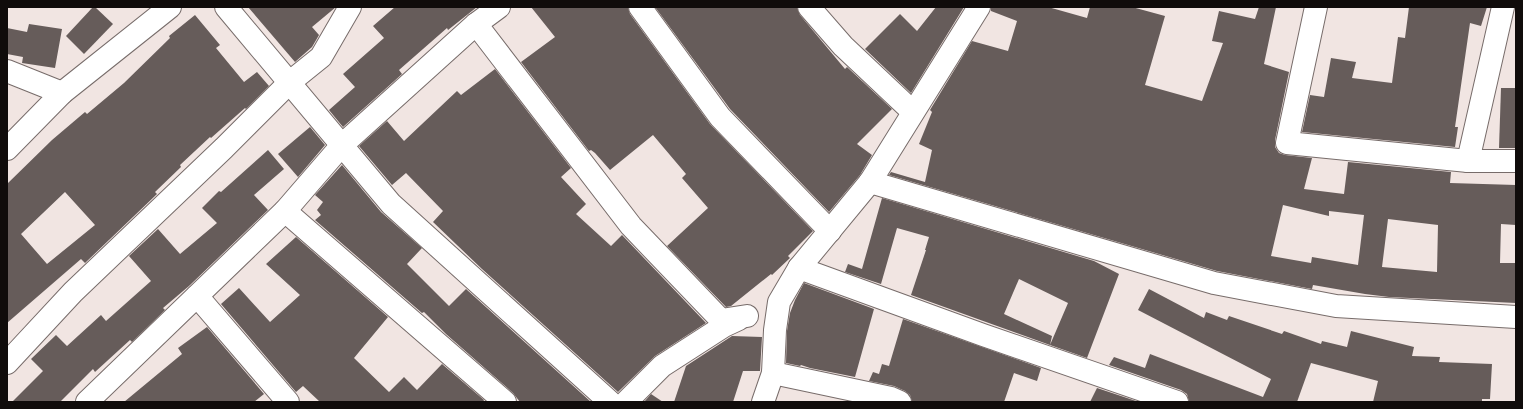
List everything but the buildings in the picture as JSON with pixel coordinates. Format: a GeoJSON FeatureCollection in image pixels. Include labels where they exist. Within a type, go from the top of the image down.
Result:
{"type":"FeatureCollection","features":[{"type":"Feature","properties":{"kind":"street"},"geometry":{"type":"LineString","coordinates":[[7,149],[62,92],[170,7]]}},
{"type":"Feature","properties":{"kind":"street"},"geometry":{"type":"LineString","coordinates":[[226,7],[290,82],[390,204],[610,402]]}},
{"type":"Feature","properties":{"kind":"street"},"geometry":{"type":"LineString","coordinates":[[7,363],[73,292],[224,148],[290,82],[321,56],[350,7]]}},
{"type":"Feature","properties":{"kind":"street"},"geometry":{"type":"LineString","coordinates":[[92,400],[286,211],[342,145],[476,24],[499,7]]}},
{"type":"Feature","properties":{"kind":"street"},"geometry":{"type":"LineString","coordinates":[[640,7],[720,117],[830,232]]}},
{"type":"Feature","properties":{"kind":"street"},"geometry":{"type":"LineString","coordinates":[[809,7],[842,46],[913,112]]}},
{"type":"Feature","properties":{"kind":"street"},"geometry":{"type":"LineString","coordinates":[[763,402],[773,373],[775,330],[779,302],[799,268],[870,182],[978,7]]}},
{"type":"Feature","properties":{"kind":"street"},"geometry":{"type":"LineString","coordinates":[[1316,7],[1287,143],[1468,160],[1516,161]]}},
{"type":"Feature","properties":{"kind":"street"},"geometry":{"type":"LineString","coordinates":[[1468,160],[1503,7]]}},
{"type":"Feature","properties":{"kind":"street"},"geometry":{"type":"LineString","coordinates":[[476,24],[641,236],[720,320],[747,316]]}},
{"type":"Feature","properties":{"kind":"street"},"geometry":{"type":"LineString","coordinates":[[7,71],[62,92]]}},
{"type":"Feature","properties":{"kind":"street"},"geometry":{"type":"LineString","coordinates":[[870,182],[1214,283],[1336,306],[1516,317]]}},
{"type":"Feature","properties":{"kind":"street"},"geometry":{"type":"LineString","coordinates":[[286,211],[505,402]]}},
{"type":"Feature","properties":{"kind":"street"},"geometry":{"type":"LineString","coordinates":[[799,268],[983,335],[1177,402]]}},
{"type":"Feature","properties":{"kind":"street"},"geometry":{"type":"LineString","coordinates":[[198,296],[288,402]]}},
{"type":"Feature","properties":{"kind":"street"},"geometry":{"type":"LineString","coordinates":[[626,402],[662,366],[724,326],[779,302]]}},
{"type":"Feature","properties":{"kind":"street"},"geometry":{"type":"LineString","coordinates":[[773,373],[891,398],[900,402]]}}]}
